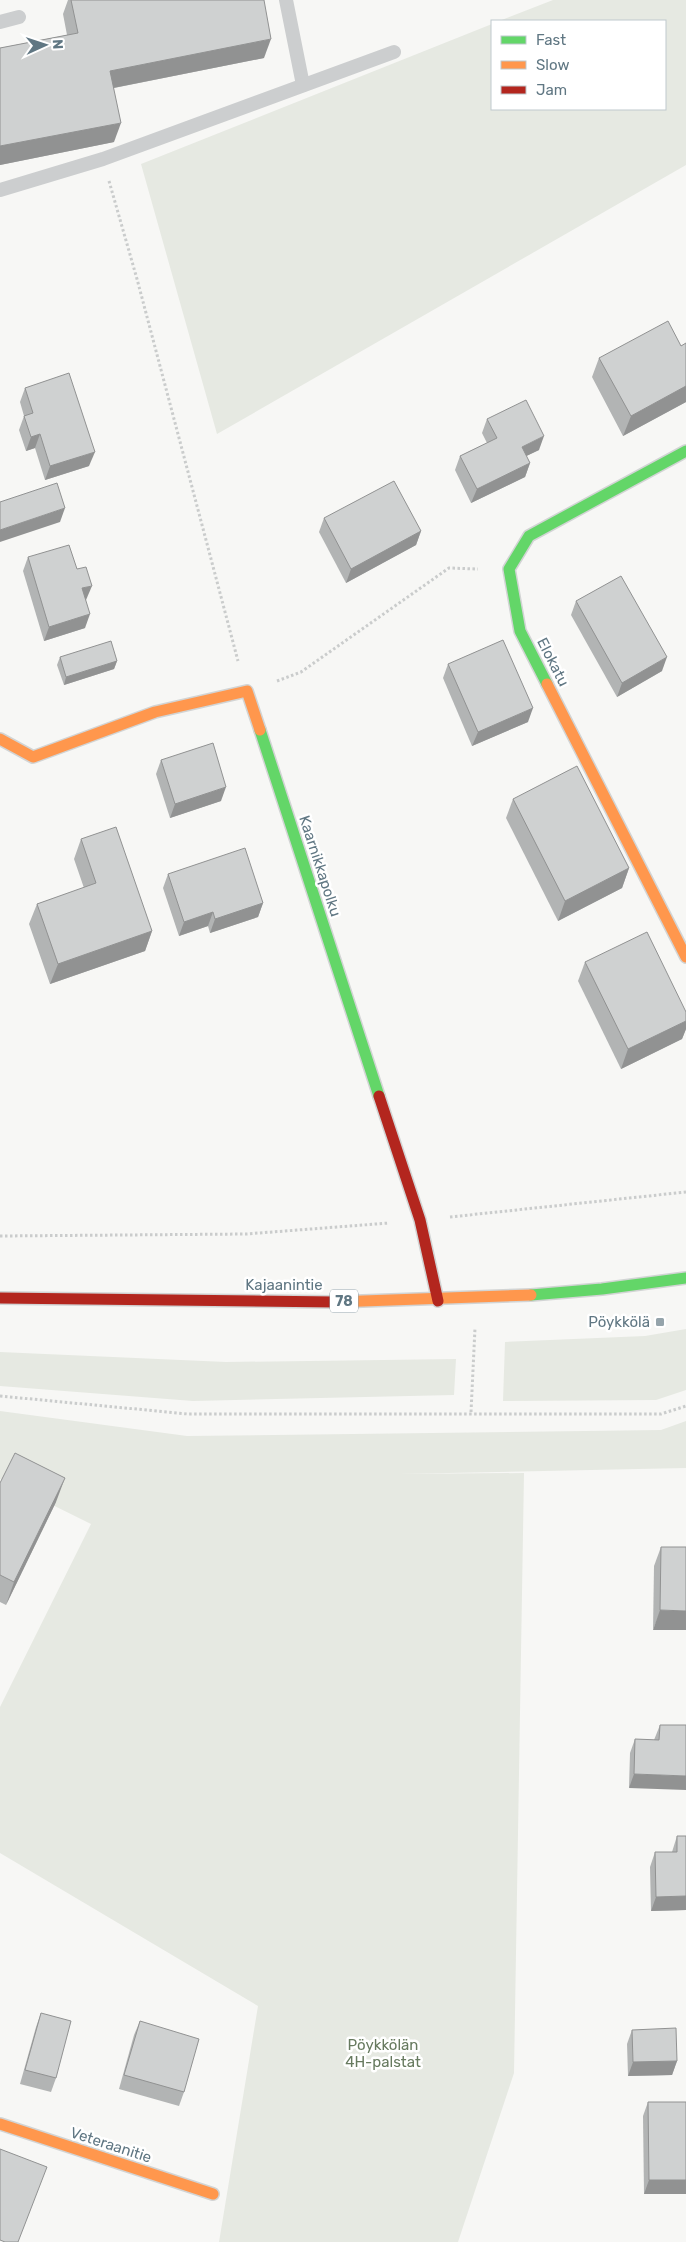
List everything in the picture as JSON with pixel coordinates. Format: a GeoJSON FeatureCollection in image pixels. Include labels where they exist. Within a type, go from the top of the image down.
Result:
{"type":"FeatureCollection","features":[{"type":"Feature","properties":{"kind":"street"},"geometry":{"type":"LineString","coordinates":[[509,569],[529,536],[686,451]]}},
{"type":"Feature","properties":{"kind":"street","name":"Elokatu"},"geometry":{"type":"LineString","coordinates":[[509,569],[520,631],[686,957]]}},
{"type":"Feature","properties":{"kind":"street"},"geometry":{"type":"LineString","coordinates":[[0,739],[33,757],[155,712],[247,691]]}},
{"type":"Feature","properties":{"kind":"street","name":"Kaarnikkapolku"},"geometry":{"type":"LineString","coordinates":[[247,691],[420,1220],[438,1301]]}},
{"type":"Feature","properties":{"kind":"street","name":"Kajaanintie"},"geometry":{"type":"LineString","coordinates":[[0,1298],[438,1301],[635,1286],[686,1278]]}},
{"type":"Feature","properties":{"kind":"street","name":"Veteraanitie"},"geometry":{"type":"LineString","coordinates":[[0,2124],[213,2194]]}},
{"type":"Feature","properties":{"kind":"lane"},"geometry":{"type":"LineString","coordinates":[[286,0],[303,85]]}},
{"type":"Feature","properties":{"kind":"lane"},"geometry":{"type":"LineString","coordinates":[[0,22],[19,18]]}},
{"type":"Feature","properties":{"kind":"lane"},"geometry":{"type":"LineString","coordinates":[[0,190],[103,159],[394,52]]}},
{"type":"Feature","properties":{"kind":"path"},"geometry":{"type":"LineString","coordinates":[[103,159],[137,278],[247,691],[301,672],[449,568],[509,569]]}},
{"type":"Feature","properties":{"kind":"path"},"geometry":{"type":"LineString","coordinates":[[0,1236],[246,1234],[420,1220],[686,1192]]}},
{"type":"Feature","properties":{"kind":"path"},"geometry":{"type":"LineString","coordinates":[[471,1412],[477,1298]]}},
{"type":"Feature","properties":{"kind":"path"},"geometry":{"type":"LineString","coordinates":[[0,1396],[188,1414],[471,1412],[661,1414],[686,1406]]}},
{"type":"Feature","properties":{"kind":"green space"},"geometry":{"type":"Polygon","coordinates":[[[553,0],[686,0],[686,165],[217,434],[141,164],[491,24],[491,110],[666,110],[666,20],[502,20],[553,0]]]}},
{"type":"Feature","properties":{"kind":"green space"},"geometry":{"type":"Polygon","coordinates":[[[686,1329],[686,1390],[656,1400],[503,1401],[505,1342],[645,1336],[686,1329]]]}},
{"type":"Feature","properties":{"kind":"green space"},"geometry":{"type":"Polygon","coordinates":[[[0,1352],[226,1362],[456,1359],[454,1395],[193,1401],[0,1386],[0,1352]]]}},
{"type":"Feature","properties":{"kind":"green space","name":"Pöykkölän 4H-palstat"},"geometry":{"type":"Polygon","coordinates":[[[0,1411],[187,1436],[661,1430],[686,1421],[686,1468],[398,1474],[524,1473],[514,2073],[458,2242],[219,2242],[258,2006],[0,1853],[0,1707],[91,1524],[0,1479],[0,1411]]]}},
{"type":"Feature","properties":{"kind":"building"},"geometry":{"type":"Polygon","coordinates":[[[71,0],[264,0],[271,39],[110,71],[121,123],[0,146],[0,48],[78,33],[71,0]]]}},
{"type":"Feature","properties":{"kind":"building"},"geometry":{"type":"Polygon","coordinates":[[[668,321],[681,346],[686,343],[686,386],[631,416],[599,358],[668,321]]]}},
{"type":"Feature","properties":{"kind":"building"},"geometry":{"type":"Polygon","coordinates":[[[69,373],[95,452],[50,466],[40,434],[31,437],[24,416],[33,413],[25,388],[69,373]]]}},
{"type":"Feature","properties":{"kind":"building"},"geometry":{"type":"Polygon","coordinates":[[[526,400],[544,436],[522,447],[530,463],[477,489],[460,456],[497,438],[487,419],[526,400]]]}},
{"type":"Feature","properties":{"kind":"building"},"geometry":{"type":"Polygon","coordinates":[[[394,481],[421,531],[351,569],[324,518],[394,481]]]}},
{"type":"Feature","properties":{"kind":"building"},"geometry":{"type":"Polygon","coordinates":[[[57,483],[65,508],[0,530],[0,502],[57,483]]]}},
{"type":"Feature","properties":{"kind":"building"},"geometry":{"type":"Polygon","coordinates":[[[69,545],[77,569],[86,567],[92,586],[82,588],[90,614],[49,627],[28,557],[69,545]]]}},
{"type":"Feature","properties":{"kind":"building"},"geometry":{"type":"Polygon","coordinates":[[[621,576],[667,657],[622,683],[576,601],[621,576]]]}},
{"type":"Feature","properties":{"kind":"building"},"geometry":{"type":"Polygon","coordinates":[[[503,640],[533,708],[478,732],[448,664],[503,640]]]}},
{"type":"Feature","properties":{"kind":"building"},"geometry":{"type":"Polygon","coordinates":[[[111,641],[117,661],[66,677],[60,657],[111,641]]]}},
{"type":"Feature","properties":{"kind":"building"},"geometry":{"type":"Polygon","coordinates":[[[213,743],[226,787],[175,804],[161,760],[213,743]]]}},
{"type":"Feature","properties":{"kind":"building"},"geometry":{"type":"Polygon","coordinates":[[[577,766],[629,868],[565,901],[513,799],[577,766]]]}},
{"type":"Feature","properties":{"kind":"building"},"geometry":{"type":"Polygon","coordinates":[[[116,827],[152,931],[58,964],[37,904],[96,883],[81,839],[116,827]]]}},
{"type":"Feature","properties":{"kind":"building"},"geometry":{"type":"Polygon","coordinates":[[[245,848],[263,903],[215,919],[213,912],[184,922],[168,874],[245,848]]]}},
{"type":"Feature","properties":{"kind":"building"},"geometry":{"type":"Polygon","coordinates":[[[647,932],[686,1012],[686,1021],[628,1049],[585,962],[647,932]]]}},
{"type":"Feature","properties":{"kind":"building"},"geometry":{"type":"Polygon","coordinates":[[[15,1453],[65,1478],[14,1582],[0,1575],[0,1483],[15,1453]]]}},
{"type":"Feature","properties":{"kind":"building"},"geometry":{"type":"Polygon","coordinates":[[[661,1547],[686,1547],[686,1611],[660,1610],[661,1547]]]}},
{"type":"Feature","properties":{"kind":"building"},"geometry":{"type":"Polygon","coordinates":[[[660,1725],[686,1725],[686,1776],[634,1774],[635,1739],[659,1740],[660,1725]]]}},
{"type":"Feature","properties":{"kind":"building"},"geometry":{"type":"Polygon","coordinates":[[[677,1836],[686,1836],[686,1896],[656,1897],[655,1852],[677,1852],[677,1836]]]}},
{"type":"Feature","properties":{"kind":"building"},"geometry":{"type":"Polygon","coordinates":[[[41,2013],[71,2021],[56,2078],[25,2070],[41,2013]]]}},
{"type":"Feature","properties":{"kind":"building"},"geometry":{"type":"Polygon","coordinates":[[[140,2021],[199,2039],[184,2092],[124,2075],[140,2021]]]}},
{"type":"Feature","properties":{"kind":"building"},"geometry":{"type":"Polygon","coordinates":[[[676,2028],[677,2061],[633,2062],[632,2030],[676,2028]]]}},
{"type":"Feature","properties":{"kind":"building"},"geometry":{"type":"Polygon","coordinates":[[[648,2102],[686,2102],[686,2180],[649,2180],[648,2102]]]}},
{"type":"Feature","properties":{"kind":"building"},"geometry":{"type":"Polygon","coordinates":[[[0,2149],[47,2167],[18,2242],[0,2240],[0,2149]]]}},
{"type":"Feature","properties":{"kind":"traffic: fast"},"geometry":{"type":"LineString","coordinates":[[547,684],[520,631],[509,569],[529,536],[686,451]]}},
{"type":"Feature","properties":{"kind":"traffic: fast"},"geometry":{"type":"LineString","coordinates":[[260,730],[379,1096]]}},
{"type":"Feature","properties":{"kind":"traffic: fast"},"geometry":{"type":"LineString","coordinates":[[531,1295],[602,1289],[686,1278]]}},
{"type":"Feature","properties":{"kind":"traffic: slow"},"geometry":{"type":"LineString","coordinates":[[547,684],[686,957]]}},
{"type":"Feature","properties":{"kind":"traffic: slow"},"geometry":{"type":"LineString","coordinates":[[0,739],[33,757],[155,712],[247,691],[260,730]]}},
{"type":"Feature","properties":{"kind":"traffic: slow"},"geometry":{"type":"LineString","coordinates":[[335,1302],[531,1295]]}},
{"type":"Feature","properties":{"kind":"traffic: slow"},"geometry":{"type":"LineString","coordinates":[[0,2124],[213,2194]]}},
{"type":"Feature","properties":{"kind":"traffic: jam"},"geometry":{"type":"LineString","coordinates":[[379,1096],[420,1220],[438,1301]]}},
{"type":"Feature","properties":{"kind":"traffic: jam"},"geometry":{"type":"LineString","coordinates":[[0,1298],[335,1302]]}},
{"type":"Feature","properties":{"kind":"place","name":"Pöykkölä"},"geometry":{"type":"Point","coordinates":[660,1322]}}]}
